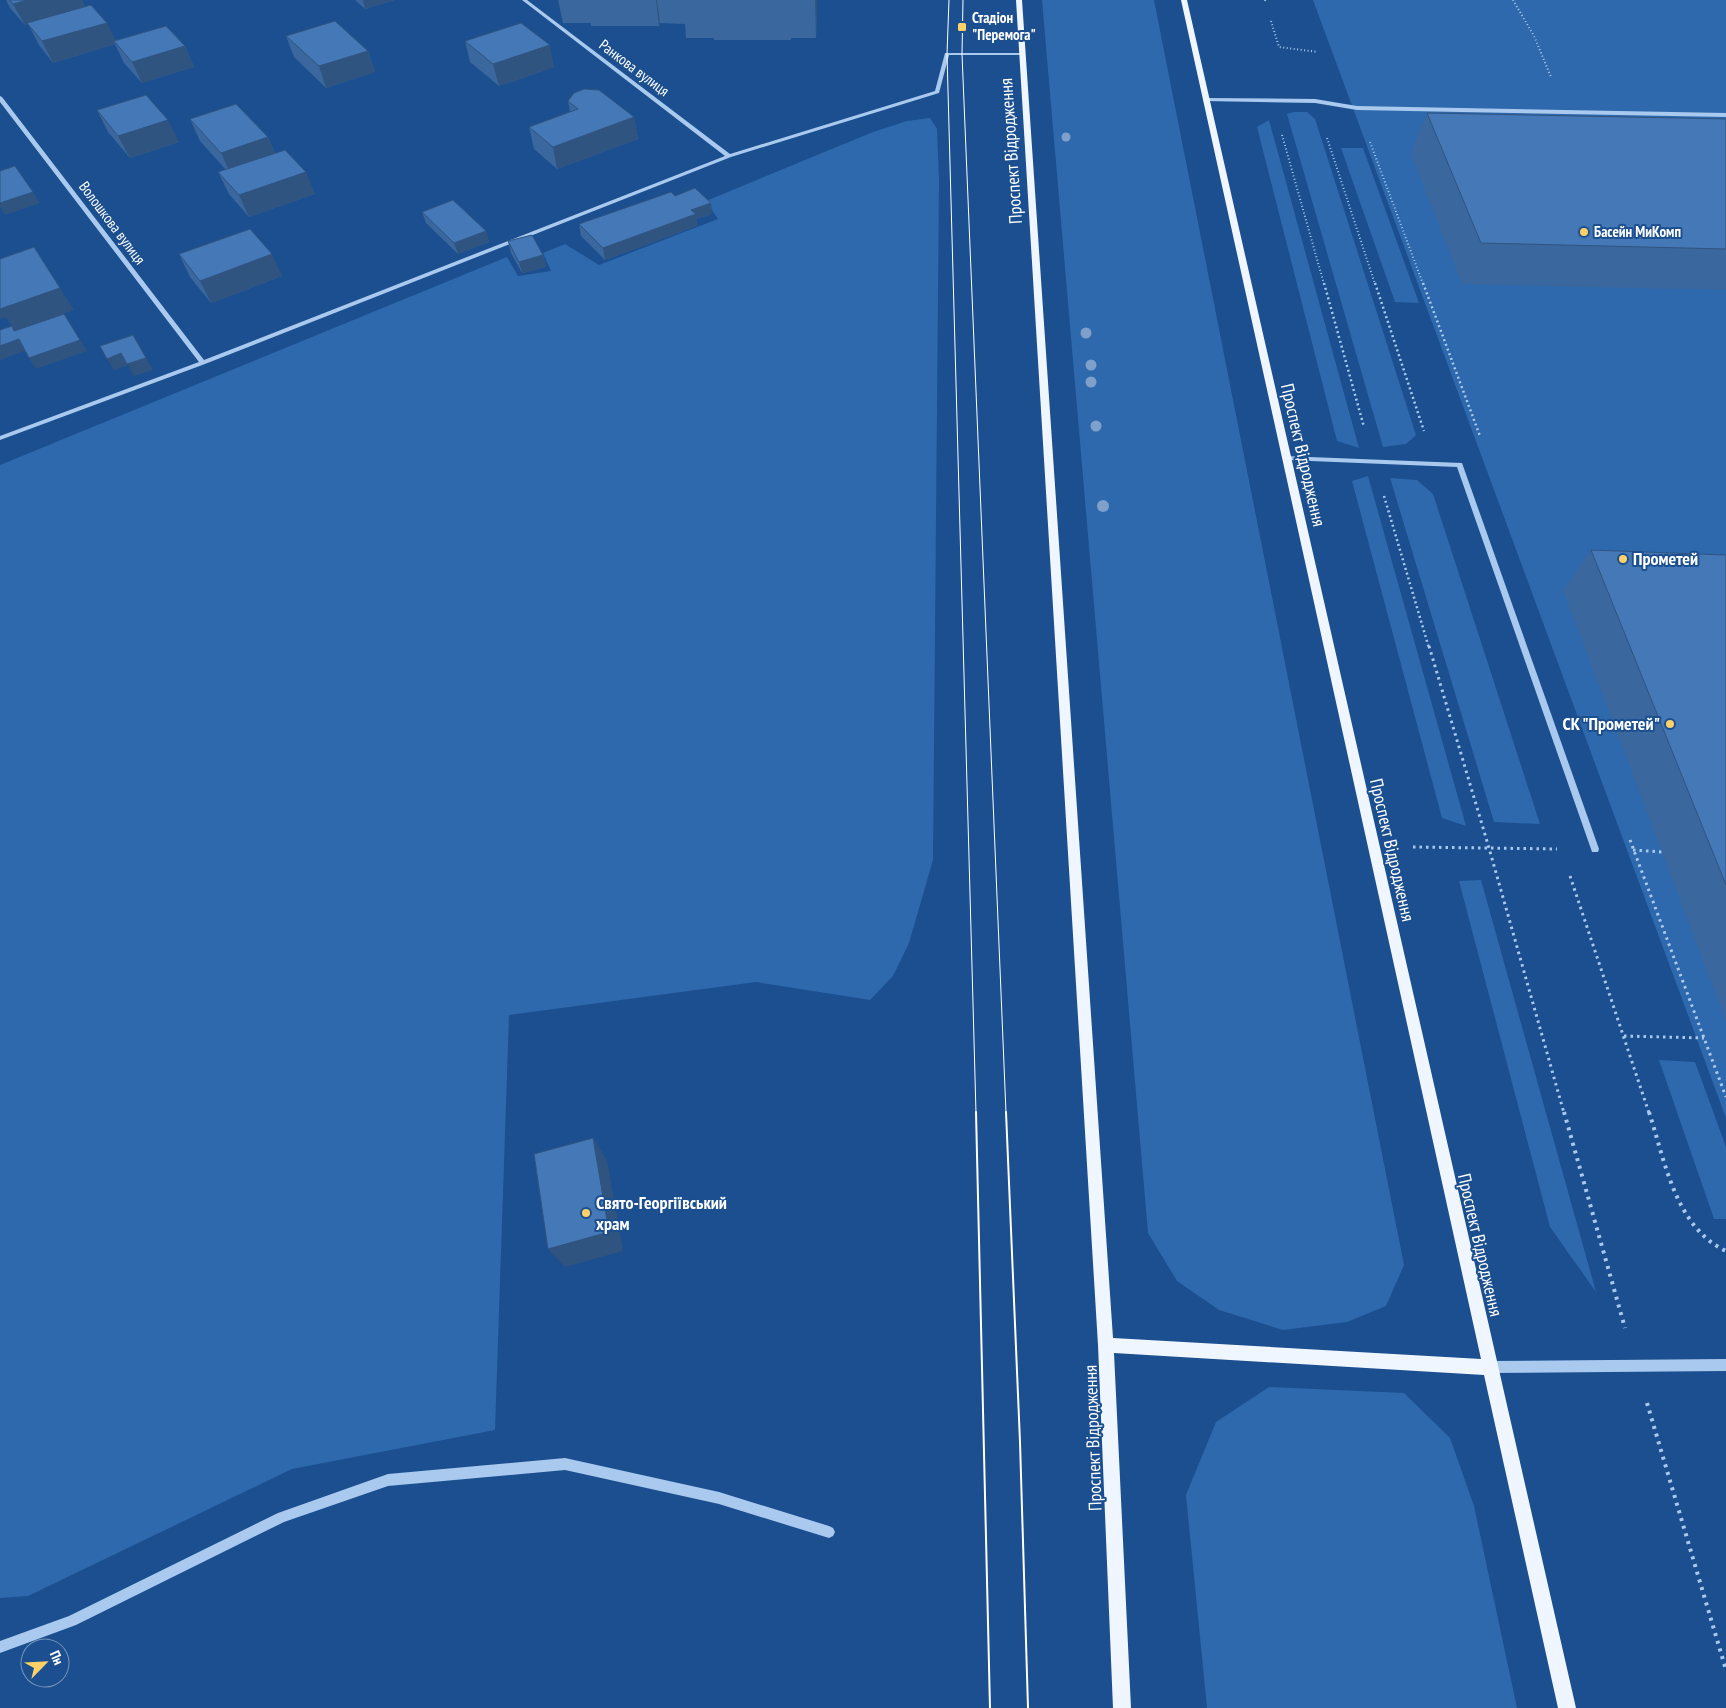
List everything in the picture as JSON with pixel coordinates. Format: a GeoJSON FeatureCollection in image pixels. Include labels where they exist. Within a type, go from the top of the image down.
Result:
{"type":"FeatureCollection","features":[{"type":"Feature","properties":{"kind":"main road","name":"Проспект Відродження"},"geometry":{"type":"LineString","coordinates":[[1019,0],[1106,1344],[1122,1708]]}},
{"type":"Feature","properties":{"kind":"main road","name":"Проспект Відродження"},"geometry":{"type":"LineString","coordinates":[[1184,0],[1567,1708]]}},
{"type":"Feature","properties":{"kind":"main road"},"geometry":{"type":"LineString","coordinates":[[1106,1344],[1490,1367]]}},
{"type":"Feature","properties":{"kind":"street","name":"Ранкова вулиця"},"geometry":{"type":"LineString","coordinates":[[524,0],[729,156]]}},
{"type":"Feature","properties":{"kind":"street"},"geometry":{"type":"LineString","coordinates":[[0,438],[203,363],[729,156],[937,92],[948,54],[1023,54]]}},
{"type":"Feature","properties":{"kind":"street","name":"Волошкова вулиця"},"geometry":{"type":"LineString","coordinates":[[0,98],[203,363]]}},
{"type":"Feature","properties":{"kind":"street"},"geometry":{"type":"LineString","coordinates":[[1206,100],[1315,102],[1357,108],[1726,115]]}},
{"type":"Feature","properties":{"kind":"street"},"geometry":{"type":"LineString","coordinates":[[1286,458],[1460,465],[1595,849]]}},
{"type":"Feature","properties":{"kind":"street"},"geometry":{"type":"LineString","coordinates":[[1490,1367],[1726,1365]]}},
{"type":"Feature","properties":{"kind":"street"},"geometry":{"type":"LineString","coordinates":[[0,1647],[72,1621],[282,1517],[388,1480],[565,1464],[719,1498],[829,1532]]}},
{"type":"Feature","properties":{"kind":"path"},"geometry":{"type":"LineString","coordinates":[[1513,0],[1534,36],[1554,82]]}},
{"type":"Feature","properties":{"kind":"path"},"geometry":{"type":"LineString","coordinates":[[1271,22],[1279,47],[1318,52]]}},
{"type":"Feature","properties":{"kind":"path"},"geometry":{"type":"LineString","coordinates":[[1272,100],[1374,462],[1489,848],[1635,1365],[1726,1670]]}},
{"type":"Feature","properties":{"kind":"path"},"geometry":{"type":"LineString","coordinates":[[1373,847],[1562,849]]}},
{"type":"Feature","properties":{"kind":"path"},"geometry":{"type":"LineString","coordinates":[[1624,1036],[1704,1038]]}},
{"type":"Feature","properties":{"kind":"shaded area"},"geometry":{"type":"Polygon","coordinates":[[[1042,0],[1154,0],[1404,1265],[1386,1306],[1347,1322],[1283,1330],[1219,1310],[1177,1281],[1148,1233],[1042,0]]]}},
{"type":"Feature","properties":{"kind":"shaded area","name":"Прометей"},"geometry":{"type":"Polygon","coordinates":[[[1313,0],[1726,0],[1726,1118],[1313,0]]]}},
{"type":"Feature","properties":{"kind":"shaded area"},"geometry":{"type":"Polygon","coordinates":[[[1307,112],[1315,119],[1416,435],[1406,444],[1383,447],[1287,114],[1307,112]]]}},
{"type":"Feature","properties":{"kind":"shaded area"},"geometry":{"type":"Polygon","coordinates":[[[930,118],[937,129],[939,180],[933,860],[909,943],[893,976],[870,1000],[756,982],[509,1015],[495,1430],[292,1469],[28,1596],[0,1598],[0,465],[507,257],[518,276],[551,271],[543,253],[565,244],[599,265],[718,219],[706,201],[873,132],[907,121],[930,118]]]}},
{"type":"Feature","properties":{"kind":"shaded area"},"geometry":{"type":"Polygon","coordinates":[[[1269,120],[1359,448],[1337,441],[1257,127],[1269,120]]]}},
{"type":"Feature","properties":{"kind":"shaded area"},"geometry":{"type":"Polygon","coordinates":[[[1341,148],[1363,148],[1419,303],[1395,302],[1341,148]]]}},
{"type":"Feature","properties":{"kind":"shaded area"},"geometry":{"type":"Polygon","coordinates":[[[1368,476],[1466,826],[1442,818],[1352,481],[1368,476]]]}},
{"type":"Feature","properties":{"kind":"shaded area"},"geometry":{"type":"Polygon","coordinates":[[[1390,478],[1417,480],[1433,494],[1540,824],[1494,822],[1390,478]]]}},
{"type":"Feature","properties":{"kind":"shaded area"},"geometry":{"type":"Polygon","coordinates":[[[1481,880],[1596,1292],[1550,1227],[1459,881],[1481,880]]]}},
{"type":"Feature","properties":{"kind":"shaded area"},"geometry":{"type":"Polygon","coordinates":[[[1659,1060],[1695,1062],[1726,1147],[1726,1219],[1714,1219],[1659,1060]]]}},
{"type":"Feature","properties":{"kind":"shaded area"},"geometry":{"type":"Polygon","coordinates":[[[1269,1387],[1404,1393],[1450,1438],[1474,1506],[1517,1708],[1207,1708],[1186,1495],[1216,1422],[1269,1387]]]}},
{"type":"Feature","properties":{"kind":"building"},"geometry":{"type":"Polygon","coordinates":[[[10,0],[27,0],[13,4],[10,0]]]}},
{"type":"Feature","properties":{"kind":"building"},"geometry":{"type":"Polygon","coordinates":[[[91,5],[107,23],[42,41],[27,23],[91,5]]]}},
{"type":"Feature","properties":{"kind":"building"},"geometry":{"type":"Polygon","coordinates":[[[335,21],[368,51],[319,66],[286,36],[335,21]]]}},
{"type":"Feature","properties":{"kind":"building"},"geometry":{"type":"Polygon","coordinates":[[[521,23],[550,45],[493,64],[465,41],[521,23]]]}},
{"type":"Feature","properties":{"kind":"building"},"geometry":{"type":"Polygon","coordinates":[[[166,26],[185,46],[132,62],[114,41],[166,26]]]}},
{"type":"Feature","properties":{"kind":"building"},"geometry":{"type":"Polygon","coordinates":[[[584,89],[599,90],[634,117],[553,147],[529,127],[578,109],[568,101],[574,93],[584,89]]]}},
{"type":"Feature","properties":{"kind":"building"},"geometry":{"type":"Polygon","coordinates":[[[146,95],[168,120],[118,136],[97,110],[146,95]]]}},
{"type":"Feature","properties":{"kind":"building"},"geometry":{"type":"Polygon","coordinates":[[[236,104],[268,137],[221,153],[190,119],[236,104]]]}},
{"type":"Feature","properties":{"kind":"building","name":"Басейн МиКомп"},"geometry":{"type":"Polygon","coordinates":[[[1427,113],[1726,119],[1726,249],[1481,243],[1427,113]]]}},
{"type":"Feature","properties":{"kind":"building"},"geometry":{"type":"Polygon","coordinates":[[[285,150],[306,172],[239,195],[218,172],[285,150]]]}},
{"type":"Feature","properties":{"kind":"building"},"geometry":{"type":"Polygon","coordinates":[[[15,166],[33,192],[0,203],[0,171],[15,166]]]}},
{"type":"Feature","properties":{"kind":"building"},"geometry":{"type":"Polygon","coordinates":[[[695,188],[711,203],[691,210],[696,214],[603,248],[579,224],[671,192],[675,196],[695,188]]]}},
{"type":"Feature","properties":{"kind":"building"},"geometry":{"type":"Polygon","coordinates":[[[453,200],[486,231],[454,243],[422,212],[453,200]]]}},
{"type":"Feature","properties":{"kind":"building"},"geometry":{"type":"Polygon","coordinates":[[[250,229],[272,254],[200,281],[179,254],[250,229]]]}},
{"type":"Feature","properties":{"kind":"building"},"geometry":{"type":"Polygon","coordinates":[[[532,235],[543,255],[519,262],[508,241],[532,235]]]}},
{"type":"Feature","properties":{"kind":"building"},"geometry":{"type":"Polygon","coordinates":[[[34,247],[60,288],[0,309],[0,259],[34,247]]]}},
{"type":"Feature","properties":{"kind":"building"},"geometry":{"type":"Polygon","coordinates":[[[64,314],[80,340],[29,358],[19,339],[0,346],[0,330],[12,326],[14,331],[64,314]]]}},
{"type":"Feature","properties":{"kind":"building"},"geometry":{"type":"Polygon","coordinates":[[[133,335],[146,358],[127,364],[121,353],[107,359],[100,346],[133,335]]]}},
{"type":"Feature","properties":{"kind":"building"},"geometry":{"type":"Polygon","coordinates":[[[1591,550],[1726,555],[1726,885],[1591,550]]]}},
{"type":"Feature","properties":{"kind":"building"},"geometry":{"type":"Polygon","coordinates":[[[593,1138],[609,1232],[548,1249],[534,1154],[593,1138]]]}},
{"type":"Feature","properties":{"kind":"tram line"},"geometry":{"type":"LineString","coordinates":[[949,0],[947,54],[976,1113]]}},
{"type":"Feature","properties":{"kind":"tram line"},"geometry":{"type":"LineString","coordinates":[[963,0],[962,54],[1006,1113]]}},
{"type":"Feature","properties":{"kind":"tram line"},"geometry":{"type":"LineString","coordinates":[[976,1112],[990,1708]]}},
{"type":"Feature","properties":{"kind":"tram line"},"geometry":{"type":"LineString","coordinates":[[1006,1112],[1020,1442],[1028,1708]]}},
{"type":"Feature","properties":{"kind":"place","name":"Стадіон \"Перемога\""},"geometry":{"type":"Point","coordinates":[962,27]}},
{"type":"Feature","properties":{"kind":"place","name":"Басейн МиКомп"},"geometry":{"type":"Point","coordinates":[1584,232]}},
{"type":"Feature","properties":{"kind":"place","name":"Прометей"},"geometry":{"type":"Point","coordinates":[1623,559]}},
{"type":"Feature","properties":{"kind":"place","name":"СК \"Прометей\""},"geometry":{"type":"Point","coordinates":[1670,724]}},
{"type":"Feature","properties":{"kind":"place","name":"Свято-Георгіївський храм"},"geometry":{"type":"Point","coordinates":[586,1213]}}]}
